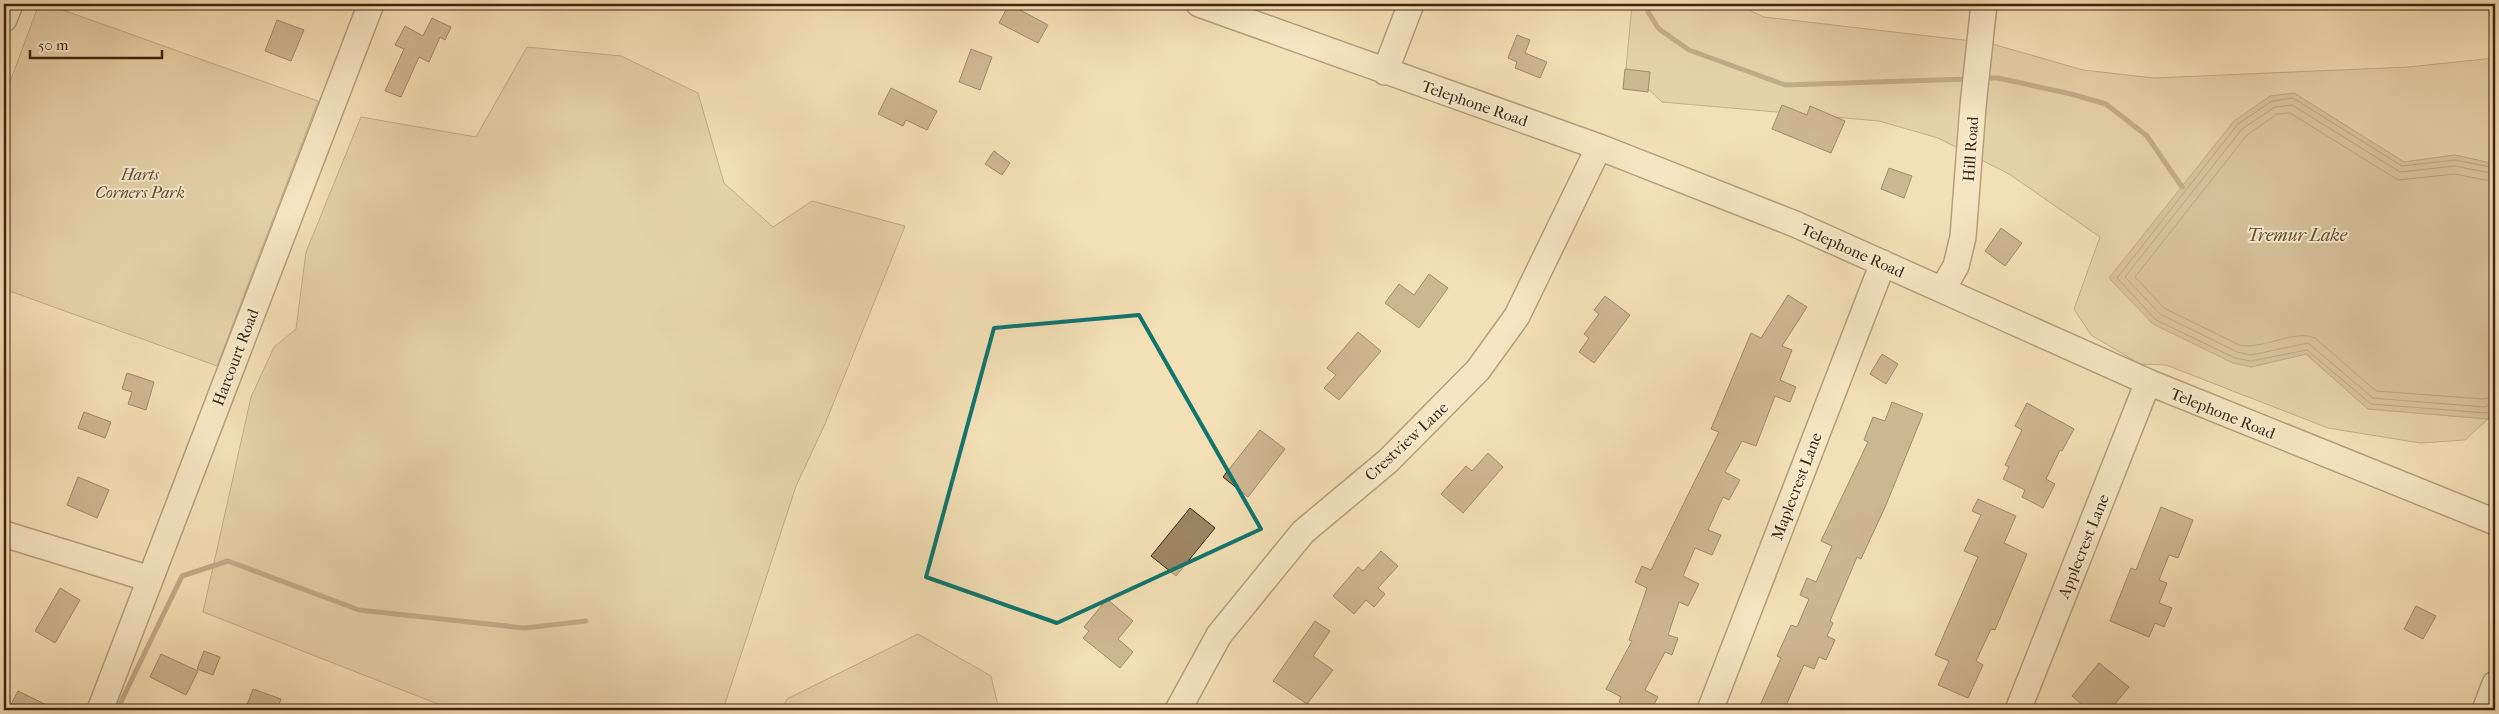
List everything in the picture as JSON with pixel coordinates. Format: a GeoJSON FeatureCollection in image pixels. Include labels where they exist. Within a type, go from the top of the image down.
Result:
{"type":"FeatureCollection","features":[{"type":"Feature","properties":{"kind":"street"},"geometry":{"type":"LineString","coordinates":[[4,19],[10,4]]}},
{"type":"Feature","properties":{"kind":"street","name":"Harcourt Road"},"geometry":{"type":"LineString","coordinates":[[100,710],[371,4]]}},
{"type":"Feature","properties":{"kind":"street","name":"Telephone Road"},"geometry":{"type":"LineString","coordinates":[[1199,4],[1599,147],[1795,224],[2148,382],[2495,522]]}},
{"type":"Feature","properties":{"kind":"street"},"geometry":{"type":"LineString","coordinates":[[1385,72],[1411,4]]}},
{"type":"Feature","properties":{"kind":"street","name":"Hill Road"},"geometry":{"type":"LineString","coordinates":[[1942,290],[1956,266],[1964,237],[1973,106],[1984,4]]}},
{"type":"Feature","properties":{"kind":"street","name":"Crestview Lane"},"geometry":{"type":"LineString","coordinates":[[1178,710],[1219,635],[1303,532],[1388,461],[1478,370],[1517,316],[1599,147]]}},
{"type":"Feature","properties":{"kind":"street","name":"Maplecrest Lane"},"geometry":{"type":"LineString","coordinates":[[1710,710],[1883,263]]}},
{"type":"Feature","properties":{"kind":"street","name":"Applecrest Lane"},"geometry":{"type":"LineString","coordinates":[[2018,710],[2148,382]]}},
{"type":"Feature","properties":{"kind":"street"},"geometry":{"type":"LineString","coordinates":[[4,534],[150,579]]}},
{"type":"Feature","properties":{"kind":"street"},"geometry":{"type":"LineString","coordinates":[[2485,710],[2495,684]]}},
{"type":"Feature","properties":{"kind":"highlighted area"},"geometry":{"type":"Polygon","coordinates":[[[1139,315],[1261,529],[1057,623],[926,577],[994,328],[1139,315]]]}},
{"type":"Feature","properties":{"kind":"green space","name":"Harts Corners Park"},"geometry":{"type":"Polygon","coordinates":[[[39,4],[46,4],[318,101],[217,366],[4,289],[4,98],[39,4]]]}},
{"type":"Feature","properties":{"kind":"green space"},"geometry":{"type":"Polygon","coordinates":[[[1632,4],[1736,4],[1764,17],[1989,43],[2083,70],[2154,78],[2408,67],[2495,58],[2495,164],[2455,155],[2404,162],[2294,93],[2234,121],[2182,187],[2251,367],[2306,354],[2368,409],[2488,419],[2465,440],[2420,443],[2328,428],[2166,365],[2140,364],[2091,335],[2074,309],[2100,237],[2009,174],[1938,138],[1879,121],[1662,102],[1626,68],[1632,4]]]}},
{"type":"Feature","properties":{"kind":"green space"},"geometry":{"type":"Polygon","coordinates":[[[527,47],[621,56],[698,93],[724,183],[773,227],[812,201],[905,226],[825,424],[796,486],[723,710],[453,710],[203,612],[251,397],[274,347],[296,329],[306,252],[361,117],[476,137],[527,47]]]}},
{"type":"Feature","properties":{"kind":"green space"},"geometry":{"type":"Polygon","coordinates":[[[2495,414],[2495,424],[2488,419],[2495,414]]]}},
{"type":"Feature","properties":{"kind":"green space"},"geometry":{"type":"Polygon","coordinates":[[[918,634],[991,676],[999,710],[781,710],[787,699],[918,634]]]}},
{"type":"Feature","properties":{"kind":"water","name":"Tremur Lake"},"geometry":{"type":"Polygon","coordinates":[[[2294,93],[2404,162],[2455,155],[2495,164],[2495,414],[2488,419],[2368,409],[2306,354],[2251,367],[2233,363],[2153,324],[2109,278],[2234,121],[2270,96],[2294,93]]]}},
{"type":"Feature","properties":{"kind":"building"},"geometry":{"type":"Polygon","coordinates":[[[1009,4],[1048,25],[1038,43],[999,23],[1009,4]]]}},
{"type":"Feature","properties":{"kind":"building"},"geometry":{"type":"Polygon","coordinates":[[[432,18],[451,27],[445,40],[440,37],[429,62],[419,57],[401,97],[385,91],[404,49],[395,45],[405,26],[423,36],[432,18]]]}},
{"type":"Feature","properties":{"kind":"building"},"geometry":{"type":"Polygon","coordinates":[[[277,20],[304,30],[291,61],[265,51],[277,20]]]}},
{"type":"Feature","properties":{"kind":"building"},"geometry":{"type":"Polygon","coordinates":[[[1517,35],[1530,40],[1525,53],[1547,62],[1540,78],[1515,68],[1517,62],[1508,58],[1517,35]]]}},
{"type":"Feature","properties":{"kind":"building"},"geometry":{"type":"Polygon","coordinates":[[[971,49],[992,57],[980,90],[959,82],[971,49]]]}},
{"type":"Feature","properties":{"kind":"building"},"geometry":{"type":"Polygon","coordinates":[[[1625,69],[1650,72],[1648,92],[1623,89],[1625,69]]]}},
{"type":"Feature","properties":{"kind":"building"},"geometry":{"type":"Polygon","coordinates":[[[891,88],[937,111],[927,130],[906,120],[903,126],[878,114],[891,88]]]}},
{"type":"Feature","properties":{"kind":"building"},"geometry":{"type":"Polygon","coordinates":[[[1782,105],[1807,115],[1810,106],[1845,121],[1831,153],[1772,129],[1782,105]]]}},
{"type":"Feature","properties":{"kind":"building"},"geometry":{"type":"Polygon","coordinates":[[[994,151],[1010,163],[1002,175],[985,164],[994,151]]]}},
{"type":"Feature","properties":{"kind":"building"},"geometry":{"type":"Polygon","coordinates":[[[1889,168],[1912,176],[1904,198],[1881,189],[1889,168]]]}},
{"type":"Feature","properties":{"kind":"building"},"geometry":{"type":"Polygon","coordinates":[[[2001,228],[2022,243],[2005,266],[1985,251],[2001,228]]]}},
{"type":"Feature","properties":{"kind":"building"},"geometry":{"type":"Polygon","coordinates":[[[1429,274],[1448,288],[1419,328],[1385,303],[1399,284],[1414,295],[1429,274]]]}},
{"type":"Feature","properties":{"kind":"building"},"geometry":{"type":"Polygon","coordinates":[[[1788,295],[1807,307],[1782,346],[1792,350],[1780,380],[1796,387],[1790,402],[1775,396],[1756,446],[1742,441],[1725,472],[1740,480],[1729,500],[1723,497],[1708,530],[1721,535],[1712,555],[1695,548],[1683,576],[1699,584],[1688,606],[1679,602],[1668,635],[1678,638],[1672,655],[1665,652],[1645,690],[1658,697],[1651,710],[1633,710],[1619,702],[1621,697],[1606,689],[1632,641],[1629,640],[1647,588],[1635,582],[1642,566],[1651,570],[1719,432],[1711,429],[1751,333],[1761,338],[1788,295]]]}},
{"type":"Feature","properties":{"kind":"building"},"geometry":{"type":"Polygon","coordinates":[[[1605,296],[1630,315],[1594,363],[1579,352],[1589,338],[1584,334],[1599,314],[1594,310],[1605,296]]]}},
{"type":"Feature","properties":{"kind":"building"},"geometry":{"type":"Polygon","coordinates":[[[1358,332],[1381,351],[1339,400],[1324,388],[1336,375],[1327,368],[1358,332]]]}},
{"type":"Feature","properties":{"kind":"building"},"geometry":{"type":"Polygon","coordinates":[[[1882,354],[1898,364],[1886,384],[1870,374],[1882,354]]]}},
{"type":"Feature","properties":{"kind":"building"},"geometry":{"type":"Polygon","coordinates":[[[127,373],[154,382],[146,410],[128,404],[132,392],[122,389],[127,373]]]}},
{"type":"Feature","properties":{"kind":"building"},"geometry":{"type":"Polygon","coordinates":[[[1892,402],[1923,414],[1886,505],[1861,559],[1857,557],[1830,621],[1833,623],[1827,636],[1835,640],[1826,660],[1819,657],[1814,669],[1804,665],[1784,710],[1758,710],[1781,658],[1777,656],[1791,625],[1797,627],[1809,599],[1800,595],[1807,578],[1816,582],[1832,546],[1821,541],[1868,442],[1864,440],[1873,417],[1885,421],[1892,402]]]}},
{"type":"Feature","properties":{"kind":"building"},"geometry":{"type":"Polygon","coordinates":[[[2027,403],[2074,429],[2062,451],[2060,450],[2046,479],[2055,484],[2043,508],[2022,497],[2025,490],[2003,479],[2009,467],[2005,465],[2022,430],[2015,426],[2027,403]]]}},
{"type":"Feature","properties":{"kind":"building"},"geometry":{"type":"Polygon","coordinates":[[[84,412],[111,422],[105,438],[78,428],[84,412]]]}},
{"type":"Feature","properties":{"kind":"building"},"geometry":{"type":"Polygon","coordinates":[[[1260,430],[1285,449],[1248,497],[1223,477],[1260,430]]]}},
{"type":"Feature","properties":{"kind":"building"},"geometry":{"type":"Polygon","coordinates":[[[1488,453],[1503,467],[1463,513],[1441,494],[1466,466],[1472,471],[1488,453]]]}},
{"type":"Feature","properties":{"kind":"building"},"geometry":{"type":"Polygon","coordinates":[[[78,477],[109,490],[97,518],[67,505],[78,477]]]}},
{"type":"Feature","properties":{"kind":"building"},"geometry":{"type":"Polygon","coordinates":[[[1978,499],[2016,516],[2004,543],[2027,554],[1995,630],[1991,629],[1976,661],[1983,665],[1968,698],[1938,685],[1949,661],[1935,655],[1978,557],[1964,551],[1981,515],[1972,511],[1978,499]]]}},
{"type":"Feature","properties":{"kind":"building"},"geometry":{"type":"Polygon","coordinates":[[[2161,507],[2193,520],[2178,558],[2169,555],[2159,580],[2167,583],[2159,603],[2172,608],[2164,627],[2155,623],[2149,637],[2110,621],[2131,568],[2136,570],[2161,507]]]}},
{"type":"Feature","properties":{"kind":"building"},"geometry":{"type":"Polygon","coordinates":[[[1190,508],[1215,528],[1176,576],[1151,556],[1190,508]]]}},
{"type":"Feature","properties":{"kind":"building"},"geometry":{"type":"Polygon","coordinates":[[[1381,551],[1398,566],[1378,588],[1385,594],[1374,607],[1366,600],[1354,614],[1333,596],[1358,567],[1363,571],[1381,551]]]}},
{"type":"Feature","properties":{"kind":"building"},"geometry":{"type":"Polygon","coordinates":[[[60,588],[80,600],[55,643],[35,631],[60,588]]]}},
{"type":"Feature","properties":{"kind":"building"},"geometry":{"type":"Polygon","coordinates":[[[1107,599],[1133,621],[1118,639],[1133,652],[1120,668],[1083,638],[1089,631],[1084,627],[1107,599]]]}},
{"type":"Feature","properties":{"kind":"building"},"geometry":{"type":"Polygon","coordinates":[[[2416,606],[2436,616],[2423,639],[2404,629],[2416,606]]]}},
{"type":"Feature","properties":{"kind":"building"},"geometry":{"type":"Polygon","coordinates":[[[1315,621],[1330,631],[1313,656],[1333,670],[1307,704],[1273,681],[1315,621]]]}},
{"type":"Feature","properties":{"kind":"building"},"geometry":{"type":"Polygon","coordinates":[[[204,651],[220,657],[213,675],[197,669],[204,651]]]}},
{"type":"Feature","properties":{"kind":"building"},"geometry":{"type":"Polygon","coordinates":[[[161,654],[198,671],[186,695],[150,677],[161,654]]]}},
{"type":"Feature","properties":{"kind":"building"},"geometry":{"type":"Polygon","coordinates":[[[2099,663],[2129,687],[2110,710],[2076,710],[2081,704],[2072,696],[2099,663]]]}},
{"type":"Feature","properties":{"kind":"building"},"geometry":{"type":"Polygon","coordinates":[[[253,689],[281,699],[277,710],[245,710],[253,689]]]}},
{"type":"Feature","properties":{"kind":"building"},"geometry":{"type":"Polygon","coordinates":[[[18,691],[57,710],[8,710],[18,691]]]}},
{"type":"Feature","properties":{"kind":"waterway"},"geometry":{"type":"LineString","coordinates":[[1649,4],[1648,12],[1659,29],[1689,50],[1785,85],[1968,79]]}},
{"type":"Feature","properties":{"kind":"waterway"},"geometry":{"type":"LineString","coordinates":[[1982,78],[1998,78],[2071,94],[2106,104],[2147,136],[2182,187]]}},
{"type":"Feature","properties":{"kind":"waterway"},"geometry":{"type":"LineString","coordinates":[[117,710],[182,576],[228,561],[359,610],[525,628],[586,621]]}}]}
